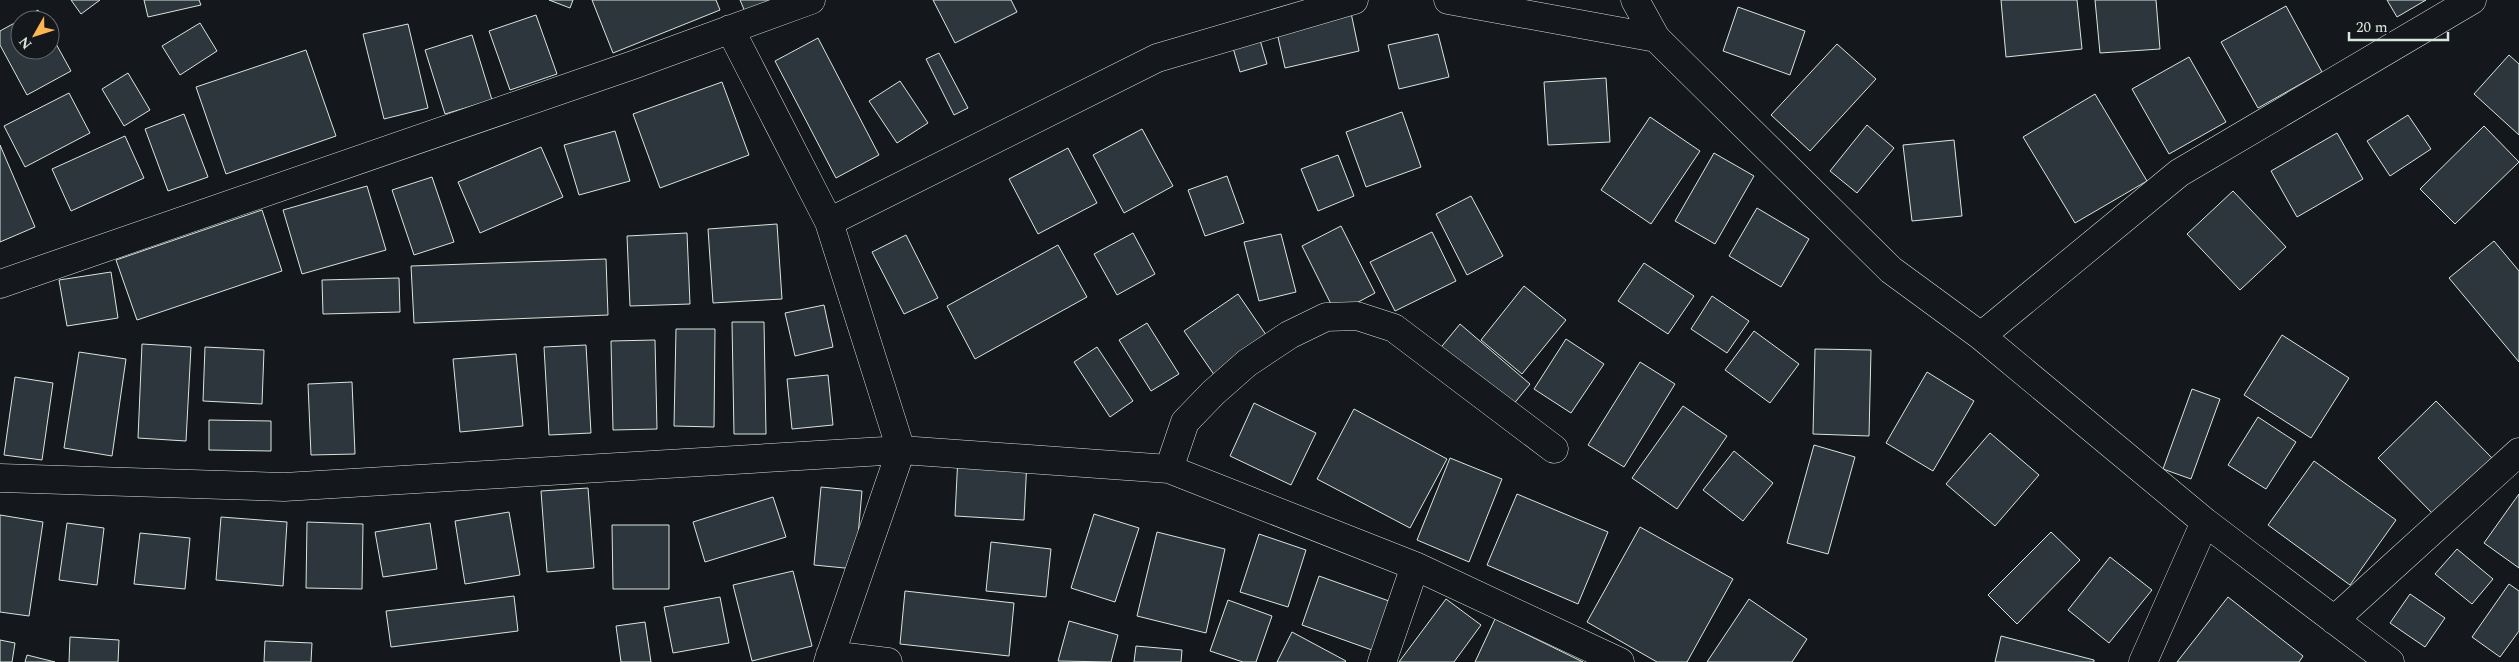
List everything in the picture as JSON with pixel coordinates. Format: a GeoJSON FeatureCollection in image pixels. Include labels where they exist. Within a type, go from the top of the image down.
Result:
{"type":"FeatureCollection","features":[{"type":"Feature","properties":{"kind":"street"},"geometry":{"type":"LineString","coordinates":[[0,284],[812,0]]}},
{"type":"Feature","properties":{"kind":"street"},"geometry":{"type":"LineString","coordinates":[[829,222],[1157,58],[1354,0]]}},
{"type":"Feature","properties":{"kind":"street"},"geometry":{"type":"LineString","coordinates":[[1448,0],[1656,38]]}},
{"type":"Feature","properties":{"kind":"street"},"geometry":{"type":"LineString","coordinates":[[1635,0],[1656,38],[1891,270],[1981,336],[2206,522],[2390,662]]}},
{"type":"Feature","properties":{"kind":"street"},"geometry":{"type":"LineString","coordinates":[[1981,336],[2180,173],[2472,0]]}},
{"type":"Feature","properties":{"kind":"street"},"geometry":{"type":"LineString","coordinates":[[730,30],[829,222],[901,450],[829,658],[888,662]]}},
{"type":"Feature","properties":{"kind":"street"},"geometry":{"type":"LineString","coordinates":[[1169,470],[1186,422],[1213,393],[1254,359],[1289,336],[1326,317],[1358,316],[1394,328],[1554,449]]}},
{"type":"Feature","properties":{"kind":"street"},"geometry":{"type":"LineString","coordinates":[[0,478],[284,487],[901,450],[1169,470],[1415,566],[1620,662]]}},
{"type":"Feature","properties":{"kind":"street"},"geometry":{"type":"LineString","coordinates":[[2334,620],[2519,452]]}},
{"type":"Feature","properties":{"kind":"street"},"geometry":{"type":"LineString","coordinates":[[2143,662],[2206,522]]}},
{"type":"Feature","properties":{"kind":"street"},"geometry":{"type":"LineString","coordinates":[[1382,662],[1415,566]]}},
{"type":"Feature","properties":{"kind":"building"},"geometry":{"type":"Polygon","coordinates":[[[71,0],[100,0],[81,14],[71,0]]]}},
{"type":"Feature","properties":{"kind":"building"},"geometry":{"type":"Polygon","coordinates":[[[144,0],[199,0],[201,5],[148,17],[144,0]]]}},
{"type":"Feature","properties":{"kind":"building"},"geometry":{"type":"Polygon","coordinates":[[[549,0],[573,0],[570,8],[549,0]]]}},
{"type":"Feature","properties":{"kind":"building"},"geometry":{"type":"Polygon","coordinates":[[[592,0],[716,0],[720,10],[613,53],[592,0]]]}},
{"type":"Feature","properties":{"kind":"building"},"geometry":{"type":"Polygon","coordinates":[[[740,0],[781,0],[749,21],[740,0]]]}},
{"type":"Feature","properties":{"kind":"building"},"geometry":{"type":"Polygon","coordinates":[[[933,0],[1011,0],[1017,12],[955,43],[933,0]]]}},
{"type":"Feature","properties":{"kind":"building"},"geometry":{"type":"Polygon","coordinates":[[[2001,0],[2077,0],[2082,49],[2006,57],[2001,0]]]}},
{"type":"Feature","properties":{"kind":"building"},"geometry":{"type":"Polygon","coordinates":[[[2095,0],[2156,0],[2160,49],[2100,53],[2095,0]]]}},
{"type":"Feature","properties":{"kind":"building"},"geometry":{"type":"Polygon","coordinates":[[[2387,0],[2426,0],[2397,17],[2387,0]]]}},
{"type":"Feature","properties":{"kind":"building"},"geometry":{"type":"Polygon","coordinates":[[[2286,6],[2322,72],[2258,108],[2221,42],[2286,6]]]}},
{"type":"Feature","properties":{"kind":"building"},"geometry":{"type":"Polygon","coordinates":[[[1738,7],[1805,31],[1790,75],[1723,51],[1738,7]]]}},
{"type":"Feature","properties":{"kind":"building"},"geometry":{"type":"Polygon","coordinates":[[[1350,8],[1359,51],[1285,68],[1275,24],[1350,8]]]}},
{"type":"Feature","properties":{"kind":"building"},"geometry":{"type":"Polygon","coordinates":[[[536,15],[557,74],[510,90],[489,31],[536,15]]]}},
{"type":"Feature","properties":{"kind":"building"},"geometry":{"type":"Polygon","coordinates":[[[200,23],[217,51],[180,75],[162,46],[200,23]]]}},
{"type":"Feature","properties":{"kind":"building"},"geometry":{"type":"Polygon","coordinates":[[[408,24],[428,108],[384,119],[363,34],[408,24]]]}},
{"type":"Feature","properties":{"kind":"building"},"geometry":{"type":"Polygon","coordinates":[[[10,26],[10,60],[60,60],[60,51],[71,71],[27,95],[0,45],[0,31],[10,26]]]}},
{"type":"Feature","properties":{"kind":"building"},"geometry":{"type":"Polygon","coordinates":[[[1258,33],[1267,64],[1240,72],[1231,41],[1258,33]]]}},
{"type":"Feature","properties":{"kind":"building"},"geometry":{"type":"Polygon","coordinates":[[[1438,34],[1449,77],[1399,89],[1388,45],[1438,34]]]}},
{"type":"Feature","properties":{"kind":"building"},"geometry":{"type":"Polygon","coordinates":[[[472,35],[492,100],[445,114],[425,50],[472,35]]]}},
{"type":"Feature","properties":{"kind":"building"},"geometry":{"type":"Polygon","coordinates":[[[818,38],[879,155],[836,178],[775,61],[818,38]]]}},
{"type":"Feature","properties":{"kind":"building"},"geometry":{"type":"Polygon","coordinates":[[[1837,44],[1876,79],[1810,151],[1771,115],[1837,44]]]}},
{"type":"Feature","properties":{"kind":"building"},"geometry":{"type":"Polygon","coordinates":[[[306,50],[336,136],[226,174],[196,87],[306,50]]]}},
{"type":"Feature","properties":{"kind":"building"},"geometry":{"type":"Polygon","coordinates":[[[939,53],[968,108],[954,115],[926,59],[939,53]]]}},
{"type":"Feature","properties":{"kind":"building"},"geometry":{"type":"Polygon","coordinates":[[[2509,55],[2519,64],[2519,135],[2474,94],[2509,55]]]}},
{"type":"Feature","properties":{"kind":"building"},"geometry":{"type":"Polygon","coordinates":[[[2189,57],[2226,122],[2169,154],[2132,89],[2189,57]]]}},
{"type":"Feature","properties":{"kind":"building"},"geometry":{"type":"Polygon","coordinates":[[[128,73],[150,110],[124,126],[102,89],[128,73]]]}},
{"type":"Feature","properties":{"kind":"building"},"geometry":{"type":"Polygon","coordinates":[[[1606,78],[1610,142],[1548,145],[1544,82],[1606,78]]]}},
{"type":"Feature","properties":{"kind":"building"},"geometry":{"type":"Polygon","coordinates":[[[900,81],[928,123],[897,143],[869,101],[900,81]]]}},
{"type":"Feature","properties":{"kind":"building"},"geometry":{"type":"Polygon","coordinates":[[[722,82],[749,155],[660,188],[633,114],[722,82]]]}},
{"type":"Feature","properties":{"kind":"building"},"geometry":{"type":"Polygon","coordinates":[[[69,93],[90,133],[25,167],[4,126],[69,93]]]}},
{"type":"Feature","properties":{"kind":"building"},"geometry":{"type":"Polygon","coordinates":[[[2095,94],[2147,181],[2075,223],[2023,137],[2095,94]]]}},
{"type":"Feature","properties":{"kind":"building"},"geometry":{"type":"Polygon","coordinates":[[[1402,112],[1421,167],[1366,187],[1346,132],[1402,112]]]}},
{"type":"Feature","properties":{"kind":"building"},"geometry":{"type":"Polygon","coordinates":[[[184,114],[208,177],[168,191],[145,129],[184,114]]]}},
{"type":"Feature","properties":{"kind":"building"},"geometry":{"type":"Polygon","coordinates":[[[2408,115],[2431,149],[2390,176],[2367,141],[2408,115]]]}},
{"type":"Feature","properties":{"kind":"building"},"geometry":{"type":"Polygon","coordinates":[[[1650,117],[1700,151],[1651,224],[1601,190],[1650,117]]]}},
{"type":"Feature","properties":{"kind":"building"},"geometry":{"type":"Polygon","coordinates":[[[1867,125],[1894,148],[1857,193],[1830,171],[1867,125]]]}},
{"type":"Feature","properties":{"kind":"building"},"geometry":{"type":"Polygon","coordinates":[[[2484,126],[2519,162],[2455,224],[2420,189],[2484,126]]]}},
{"type":"Feature","properties":{"kind":"building"},"geometry":{"type":"Polygon","coordinates":[[[1142,129],[1173,186],[1124,213],[1093,155],[1142,129]]]}},
{"type":"Feature","properties":{"kind":"building"},"geometry":{"type":"Polygon","coordinates":[[[615,131],[630,181],[579,195],[564,145],[615,131]]]}},
{"type":"Feature","properties":{"kind":"building"},"geometry":{"type":"Polygon","coordinates":[[[2337,133],[2363,179],[2297,217],[2271,171],[2337,133]]]}},
{"type":"Feature","properties":{"kind":"building"},"geometry":{"type":"Polygon","coordinates":[[[125,136],[144,178],[71,211],[52,169],[125,136]]]}},
{"type":"Feature","properties":{"kind":"building"},"geometry":{"type":"Polygon","coordinates":[[[1954,140],[1962,216],[1912,221],[1903,145],[1954,140]]]}},
{"type":"Feature","properties":{"kind":"building"},"geometry":{"type":"Polygon","coordinates":[[[0,145],[35,227],[0,242],[0,145]]]}},
{"type":"Feature","properties":{"kind":"building"},"geometry":{"type":"Polygon","coordinates":[[[541,147],[563,197],[480,233],[458,182],[541,147]]]}},
{"type":"Feature","properties":{"kind":"building"},"geometry":{"type":"Polygon","coordinates":[[[1068,148],[1097,203],[1038,234],[1009,179],[1068,148]]]}},
{"type":"Feature","properties":{"kind":"building"},"geometry":{"type":"Polygon","coordinates":[[[1714,153],[1754,176],[1715,244],[1675,221],[1714,153]]]}},
{"type":"Feature","properties":{"kind":"building"},"geometry":{"type":"Polygon","coordinates":[[[1338,155],[1354,196],[1318,211],[1301,169],[1338,155]]]}},
{"type":"Feature","properties":{"kind":"building"},"geometry":{"type":"Polygon","coordinates":[[[1227,176],[1244,223],[1205,236],[1188,190],[1227,176]]]}},
{"type":"Feature","properties":{"kind":"building"},"geometry":{"type":"Polygon","coordinates":[[[432,177],[454,242],[414,255],[392,190],[432,177]]]}},
{"type":"Feature","properties":{"kind":"building"},"geometry":{"type":"Polygon","coordinates":[[[367,186],[386,250],[302,274],[283,210],[367,186]]]}},
{"type":"Feature","properties":{"kind":"building"},"geometry":{"type":"Polygon","coordinates":[[[2233,191],[2286,247],[2240,290],[2187,234],[2233,191]]]}},
{"type":"Feature","properties":{"kind":"building"},"geometry":{"type":"Polygon","coordinates":[[[1471,196],[1503,256],[1467,275],[1436,214],[1471,196]]]}},
{"type":"Feature","properties":{"kind":"building"},"geometry":{"type":"Polygon","coordinates":[[[1757,208],[1809,239],[1781,287],[1729,256],[1757,208]]]}},
{"type":"Feature","properties":{"kind":"building"},"geometry":{"type":"Polygon","coordinates":[[[262,210],[282,271],[137,320],[116,260],[262,210]]]}},
{"type":"Feature","properties":{"kind":"building"},"geometry":{"type":"Polygon","coordinates":[[[777,224],[782,299],[713,303],[708,229],[777,224]]]}},
{"type":"Feature","properties":{"kind":"building"},"geometry":{"type":"Polygon","coordinates":[[[1341,226],[1375,293],[1336,314],[1302,246],[1341,226]]]}},
{"type":"Feature","properties":{"kind":"building"},"geometry":{"type":"Polygon","coordinates":[[[1432,232],[1456,281],[1395,311],[1370,262],[1432,232]]]}},
{"type":"Feature","properties":{"kind":"building"},"geometry":{"type":"Polygon","coordinates":[[[687,233],[690,304],[630,306],[627,236],[687,233]]]}},
{"type":"Feature","properties":{"kind":"building"},"geometry":{"type":"Polygon","coordinates":[[[1133,233],[1155,274],[1117,295],[1094,254],[1133,233]]]}},
{"type":"Feature","properties":{"kind":"building"},"geometry":{"type":"Polygon","coordinates":[[[1281,234],[1296,292],[1259,301],[1244,242],[1281,234]]]}},
{"type":"Feature","properties":{"kind":"building"},"geometry":{"type":"Polygon","coordinates":[[[906,235],[938,298],[904,314],[872,252],[906,235]]]}},
{"type":"Feature","properties":{"kind":"building"},"geometry":{"type":"Polygon","coordinates":[[[2494,241],[2519,271],[2519,362],[2449,278],[2494,241]]]}},
{"type":"Feature","properties":{"kind":"building"},"geometry":{"type":"Polygon","coordinates":[[[1058,245],[1087,297],[975,359],[947,306],[1058,245]]]}},
{"type":"Feature","properties":{"kind":"building"},"geometry":{"type":"Polygon","coordinates":[[[606,259],[608,315],[414,323],[411,266],[606,259]]]}},
{"type":"Feature","properties":{"kind":"building"},"geometry":{"type":"Polygon","coordinates":[[[1644,263],[1694,296],[1668,334],[1618,301],[1644,263]]]}},
{"type":"Feature","properties":{"kind":"building"},"geometry":{"type":"Polygon","coordinates":[[[111,272],[118,318],[67,326],[59,280],[111,272]]]}},
{"type":"Feature","properties":{"kind":"building"},"geometry":{"type":"Polygon","coordinates":[[[399,278],[400,312],[323,314],[322,280],[399,278]]]}},
{"type":"Feature","properties":{"kind":"building"},"geometry":{"type":"Polygon","coordinates":[[[1524,286],[1566,320],[1522,374],[1481,340],[1524,286]]]}},
{"type":"Feature","properties":{"kind":"building"},"geometry":{"type":"Polygon","coordinates":[[[1238,294],[1271,342],[1217,379],[1184,331],[1238,294]]]}},
{"type":"Feature","properties":{"kind":"building"},"geometry":{"type":"Polygon","coordinates":[[[1712,296],[1749,321],[1727,353],[1691,329],[1712,296]]]}},
{"type":"Feature","properties":{"kind":"building"},"geometry":{"type":"Polygon","coordinates":[[[824,305],[833,347],[795,356],[785,313],[824,305]]]}},
{"type":"Feature","properties":{"kind":"building"},"geometry":{"type":"Polygon","coordinates":[[[732,322],[764,322],[766,434],[734,434],[732,322]]]}},
{"type":"Feature","properties":{"kind":"building"},"geometry":{"type":"Polygon","coordinates":[[[1147,323],[1179,374],[1151,391],[1119,340],[1147,323]]]}},
{"type":"Feature","properties":{"kind":"building"},"geometry":{"type":"Polygon","coordinates":[[[1460,324],[1530,384],[1508,411],[1438,351],[1460,324]]]}},
{"type":"Feature","properties":{"kind":"building"},"geometry":{"type":"Polygon","coordinates":[[[676,329],[715,329],[714,427],[674,426],[676,329]]]}},
{"type":"Feature","properties":{"kind":"building"},"geometry":{"type":"Polygon","coordinates":[[[1754,331],[1799,364],[1770,403],[1725,370],[1754,331]]]}},
{"type":"Feature","properties":{"kind":"building"},"geometry":{"type":"Polygon","coordinates":[[[2282,335],[2349,378],[2311,438],[2244,395],[2282,335]]]}},
{"type":"Feature","properties":{"kind":"building"},"geometry":{"type":"Polygon","coordinates":[[[1566,339],[1604,364],[1571,413],[1534,389],[1566,339]]]}},
{"type":"Feature","properties":{"kind":"building"},"geometry":{"type":"Polygon","coordinates":[[[655,340],[657,429],[613,430],[611,341],[655,340]]]}},
{"type":"Feature","properties":{"kind":"building"},"geometry":{"type":"Polygon","coordinates":[[[142,344],[191,347],[186,441],[138,438],[142,344]]]}},
{"type":"Feature","properties":{"kind":"building"},"geometry":{"type":"Polygon","coordinates":[[[586,345],[591,433],[549,435],[544,347],[586,345]]]}},
{"type":"Feature","properties":{"kind":"building"},"geometry":{"type":"Polygon","coordinates":[[[205,347],[264,350],[262,404],[203,401],[205,347]]]}},
{"type":"Feature","properties":{"kind":"building"},"geometry":{"type":"Polygon","coordinates":[[[1097,347],[1133,401],[1110,417],[1074,362],[1097,347]]]}},
{"type":"Feature","properties":{"kind":"building"},"geometry":{"type":"Polygon","coordinates":[[[1815,349],[1871,350],[1869,436],[1813,434],[1815,349]]]}},
{"type":"Feature","properties":{"kind":"building"},"geometry":{"type":"Polygon","coordinates":[[[79,352],[126,359],[112,456],[64,448],[79,352]]]}},
{"type":"Feature","properties":{"kind":"building"},"geometry":{"type":"Polygon","coordinates":[[[516,354],[523,426],[460,432],[453,359],[516,354]]]}},
{"type":"Feature","properties":{"kind":"building"},"geometry":{"type":"Polygon","coordinates":[[[1640,362],[1675,384],[1624,467],[1588,445],[1640,362]]]}},
{"type":"Feature","properties":{"kind":"building"},"geometry":{"type":"Polygon","coordinates":[[[1927,372],[1974,401],[1933,471],[1886,443],[1927,372]]]}},
{"type":"Feature","properties":{"kind":"building"},"geometry":{"type":"Polygon","coordinates":[[[828,375],[833,425],[792,429],[787,379],[828,375]]]}},
{"type":"Feature","properties":{"kind":"building"},"geometry":{"type":"Polygon","coordinates":[[[15,377],[53,383],[42,460],[4,455],[15,377]]]}},
{"type":"Feature","properties":{"kind":"building"},"geometry":{"type":"Polygon","coordinates":[[[352,382],[355,454],[311,455],[308,384],[352,382]]]}},
{"type":"Feature","properties":{"kind":"building"},"geometry":{"type":"Polygon","coordinates":[[[2192,389],[2220,399],[2191,479],[2163,469],[2192,389]]]}},
{"type":"Feature","properties":{"kind":"building"},"geometry":{"type":"Polygon","coordinates":[[[2436,401],[2493,459],[2435,516],[2378,458],[2436,401]]]}},
{"type":"Feature","properties":{"kind":"building"},"geometry":{"type":"Polygon","coordinates":[[[1254,403],[1316,433],[1291,485],[1230,456],[1254,403]]]}},
{"type":"Feature","properties":{"kind":"building"},"geometry":{"type":"Polygon","coordinates":[[[1683,406],[1727,436],[1677,509],[1632,478],[1683,406]]]}},
{"type":"Feature","properties":{"kind":"building"},"geometry":{"type":"Polygon","coordinates":[[[1354,409],[1447,459],[1410,528],[1317,479],[1354,409]]]}},
{"type":"Feature","properties":{"kind":"building"},"geometry":{"type":"Polygon","coordinates":[[[2258,417],[2296,442],[2266,489],[2228,465],[2258,417]]]}},
{"type":"Feature","properties":{"kind":"building"},"geometry":{"type":"Polygon","coordinates":[[[209,420],[271,421],[271,451],[209,450],[209,420]]]}},
{"type":"Feature","properties":{"kind":"building"},"geometry":{"type":"Polygon","coordinates":[[[1990,433],[2039,475],[1995,526],[1946,484],[1990,433]]]}},
{"type":"Feature","properties":{"kind":"building"},"geometry":{"type":"Polygon","coordinates":[[[1814,445],[1855,457],[1828,554],[1787,543],[1814,445]]]}},
{"type":"Feature","properties":{"kind":"building"},"geometry":{"type":"Polygon","coordinates":[[[1734,451],[1773,483],[1743,521],[1703,490],[1734,451]]]}},
{"type":"Feature","properties":{"kind":"building"},"geometry":{"type":"Polygon","coordinates":[[[958,456],[1027,460],[1024,520],[955,516],[958,456]]]}},
{"type":"Feature","properties":{"kind":"building"},"geometry":{"type":"Polygon","coordinates":[[[1450,458],[1502,479],[1469,562],[1417,540],[1450,458]]]}},
{"type":"Feature","properties":{"kind":"building"},"geometry":{"type":"Polygon","coordinates":[[[2314,461],[2396,520],[2350,585],[2268,525],[2314,461]]]}},
{"type":"Feature","properties":{"kind":"building"},"geometry":{"type":"Polygon","coordinates":[[[821,487],[862,491],[855,569],[814,565],[821,487]]]}},
{"type":"Feature","properties":{"kind":"building"},"geometry":{"type":"Polygon","coordinates":[[[588,488],[594,568],[547,572],[541,491],[588,488]]]}},
{"type":"Feature","properties":{"kind":"building"},"geometry":{"type":"Polygon","coordinates":[[[1517,494],[1608,532],[1578,604],[1487,565],[1517,494]]]}},
{"type":"Feature","properties":{"kind":"building"},"geometry":{"type":"Polygon","coordinates":[[[2519,494],[2519,568],[2484,543],[2519,494]]]}},
{"type":"Feature","properties":{"kind":"building"},"geometry":{"type":"Polygon","coordinates":[[[773,497],[786,537],[705,562],[693,522],[773,497]]]}},
{"type":"Feature","properties":{"kind":"building"},"geometry":{"type":"Polygon","coordinates":[[[509,512],[520,575],[465,584],[455,521],[509,512]]]}},
{"type":"Feature","properties":{"kind":"building"},"geometry":{"type":"Polygon","coordinates":[[[1094,514],[1139,528],[1115,602],[1071,588],[1094,514]]]}},
{"type":"Feature","properties":{"kind":"building"},"geometry":{"type":"Polygon","coordinates":[[[0,515],[43,522],[29,616],[0,612],[0,515]]]}},
{"type":"Feature","properties":{"kind":"building"},"geometry":{"type":"Polygon","coordinates":[[[221,517],[287,522],[283,586],[216,580],[221,517]]]}},
{"type":"Feature","properties":{"kind":"building"},"geometry":{"type":"Polygon","coordinates":[[[307,522],[363,524],[362,589],[306,588],[307,522]]]}},
{"type":"Feature","properties":{"kind":"building"},"geometry":{"type":"Polygon","coordinates":[[[67,523],[104,528],[97,585],[59,580],[67,523]]]}},
{"type":"Feature","properties":{"kind":"building"},"geometry":{"type":"Polygon","coordinates":[[[430,523],[437,569],[383,577],[375,532],[430,523]]]}},
{"type":"Feature","properties":{"kind":"building"},"geometry":{"type":"Polygon","coordinates":[[[612,525],[669,525],[669,589],[613,589],[612,525]]]}},
{"type":"Feature","properties":{"kind":"building"},"geometry":{"type":"Polygon","coordinates":[[[1640,527],[1733,579],[1687,662],[1657,662],[1587,622],[1640,527]]]}},
{"type":"Feature","properties":{"kind":"building"},"geometry":{"type":"Polygon","coordinates":[[[1157,532],[1225,549],[1206,633],[1137,616],[1157,532]]]}},
{"type":"Feature","properties":{"kind":"building"},"geometry":{"type":"Polygon","coordinates":[[[2051,532],[2080,560],[2017,624],[1988,595],[2051,532]]]}},
{"type":"Feature","properties":{"kind":"building"},"geometry":{"type":"Polygon","coordinates":[[[140,533],[190,538],[185,589],[134,584],[140,533]]]}},
{"type":"Feature","properties":{"kind":"building"},"geometry":{"type":"Polygon","coordinates":[[[1259,534],[1306,550],[1288,607],[1240,592],[1259,534]]]}},
{"type":"Feature","properties":{"kind":"building"},"geometry":{"type":"Polygon","coordinates":[[[991,542],[1051,549],[1046,597],[986,591],[991,542]]]}},
{"type":"Feature","properties":{"kind":"building"},"geometry":{"type":"Polygon","coordinates":[[[2457,549],[2493,579],[2472,604],[2435,574],[2457,549]]]}},
{"type":"Feature","properties":{"kind":"building"},"geometry":{"type":"Polygon","coordinates":[[[2110,557],[2152,590],[2109,643],[2068,610],[2110,557]]]}},
{"type":"Feature","properties":{"kind":"building"},"geometry":{"type":"Polygon","coordinates":[[[793,571],[812,646],[752,661],[733,585],[793,571]]]}},
{"type":"Feature","properties":{"kind":"building"},"geometry":{"type":"Polygon","coordinates":[[[1319,576],[1389,601],[1372,650],[1302,625],[1319,576]]]}},
{"type":"Feature","properties":{"kind":"building"},"geometry":{"type":"Polygon","coordinates":[[[2509,584],[2519,591],[2519,631],[2500,657],[2472,637],[2509,584]]]}},
{"type":"Feature","properties":{"kind":"building"},"geometry":{"type":"Polygon","coordinates":[[[905,591],[1014,603],[1009,656],[900,644],[905,591]]]}},
{"type":"Feature","properties":{"kind":"building"},"geometry":{"type":"Polygon","coordinates":[[[2410,594],[2445,618],[2425,647],[2390,623],[2410,594]]]}},
{"type":"Feature","properties":{"kind":"building"},"geometry":{"type":"Polygon","coordinates":[[[514,596],[518,631],[391,647],[386,611],[514,596]]]}},
{"type":"Feature","properties":{"kind":"building"},"geometry":{"type":"Polygon","coordinates":[[[720,597],[729,643],[673,653],[664,607],[720,597]]]}},
{"type":"Feature","properties":{"kind":"building"},"geometry":{"type":"Polygon","coordinates":[[[2228,597],[2303,656],[2299,662],[2177,662],[2228,597]]]}},
{"type":"Feature","properties":{"kind":"building"},"geometry":{"type":"Polygon","coordinates":[[[1446,599],[1481,625],[1454,662],[1399,662],[1446,599]]]}},
{"type":"Feature","properties":{"kind":"building"},"geometry":{"type":"Polygon","coordinates":[[[1749,599],[1807,639],[1792,662],[1707,662],[1749,599]]]}},
{"type":"Feature","properties":{"kind":"building"},"geometry":{"type":"Polygon","coordinates":[[[1228,600],[1272,616],[1256,662],[1243,662],[1210,651],[1228,600]]]}},
{"type":"Feature","properties":{"kind":"building"},"geometry":{"type":"Polygon","coordinates":[[[1495,619],[1583,662],[1475,662],[1495,619]]]}},
{"type":"Feature","properties":{"kind":"building"},"geometry":{"type":"Polygon","coordinates":[[[1069,621],[1118,635],[1111,662],[1058,661],[1069,621]]]}},
{"type":"Feature","properties":{"kind":"building"},"geometry":{"type":"Polygon","coordinates":[[[645,622],[651,662],[621,662],[616,626],[645,622]]]}},
{"type":"Feature","properties":{"kind":"building"},"geometry":{"type":"Polygon","coordinates":[[[1292,632],[1346,661],[1277,662],[1292,632]]]}},
{"type":"Feature","properties":{"kind":"building"},"geometry":{"type":"Polygon","coordinates":[[[2001,636],[2094,660],[2094,662],[1995,662],[2001,636]]]}},
{"type":"Feature","properties":{"kind":"building"},"geometry":{"type":"Polygon","coordinates":[[[70,637],[119,640],[118,662],[69,662],[70,637]]]}},
{"type":"Feature","properties":{"kind":"building"},"geometry":{"type":"Polygon","coordinates":[[[0,640],[15,643],[12,662],[0,662],[0,640]]]}},
{"type":"Feature","properties":{"kind":"building"},"geometry":{"type":"Polygon","coordinates":[[[265,641],[312,643],[311,662],[264,662],[265,641]]]}},
{"type":"Feature","properties":{"kind":"building"},"geometry":{"type":"Polygon","coordinates":[[[1136,646],[1182,650],[1181,662],[1134,662],[1136,646]]]}},
{"type":"Feature","properties":{"kind":"building"},"geometry":{"type":"Polygon","coordinates":[[[27,655],[55,662],[25,662],[27,655]]]}}]}
